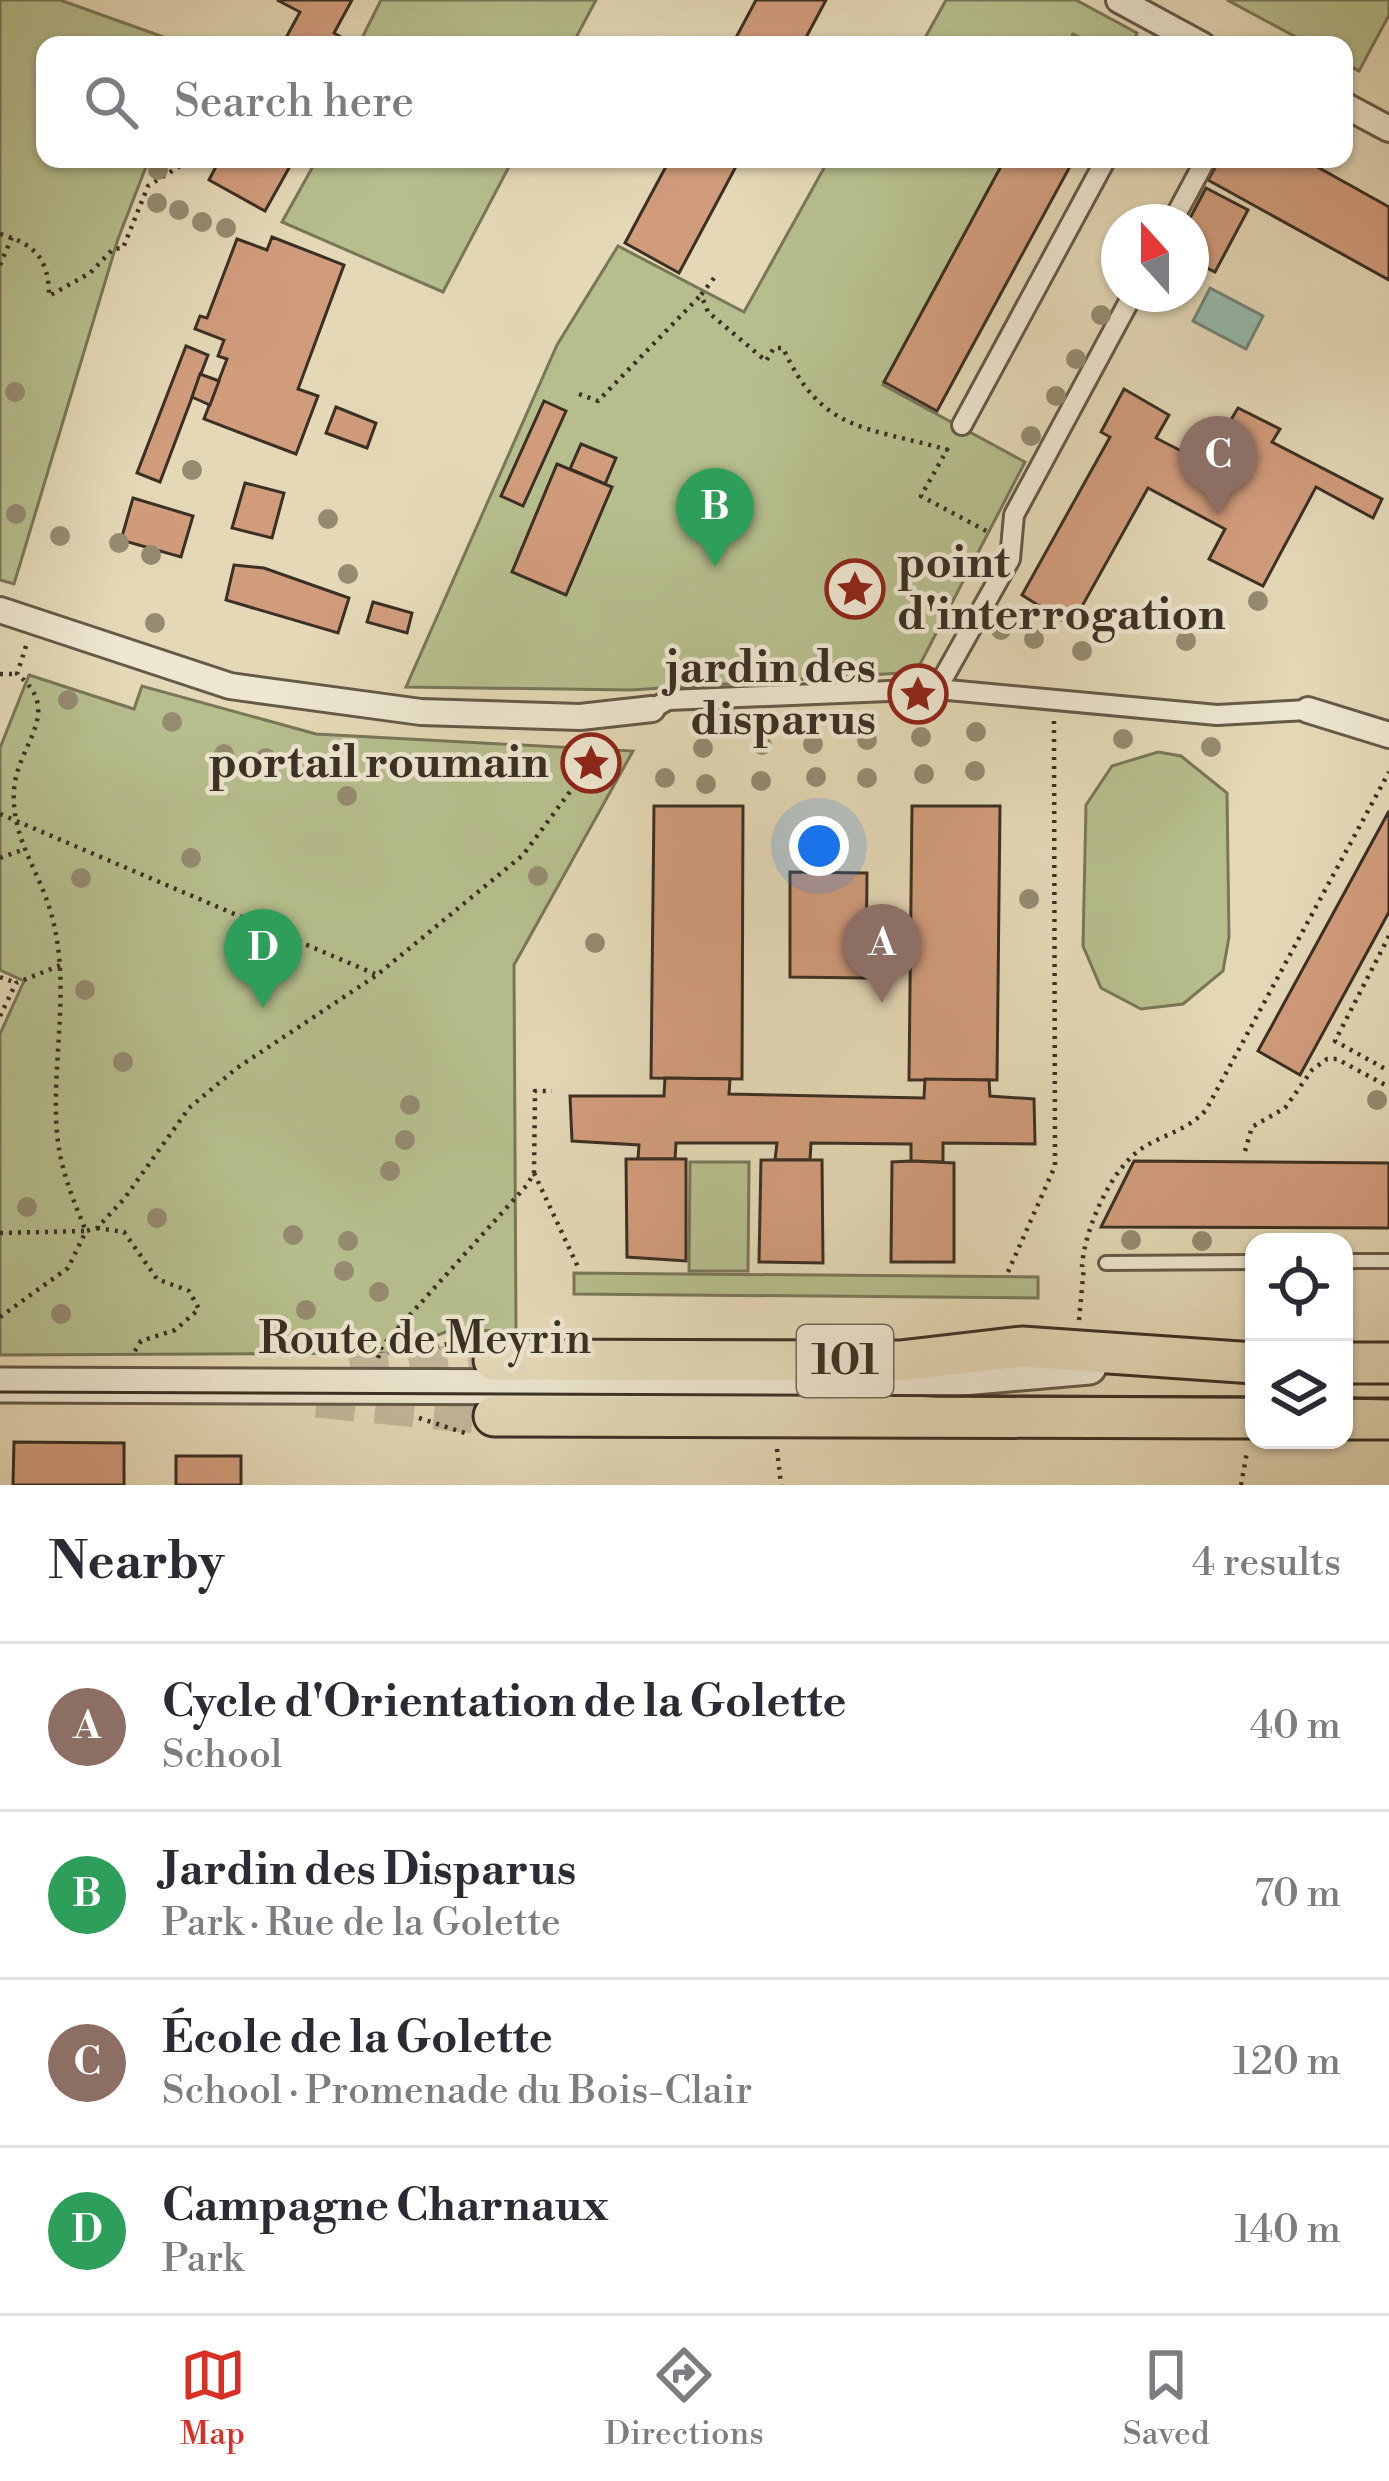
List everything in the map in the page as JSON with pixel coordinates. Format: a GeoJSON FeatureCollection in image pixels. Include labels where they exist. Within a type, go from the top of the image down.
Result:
{"type":"FeatureCollection","features":[{"type":"Feature","properties":{"kind":"main road","name":"101"},"geometry":{"type":"LineString","coordinates":[[494,1360],[900,1361],[1022,1347],[1083,1347],[1193,1362],[1245,1363]]}},
{"type":"Feature","properties":{"kind":"main road"},"geometry":{"type":"LineString","coordinates":[[1353,1363],[1389,1364]]}},
{"type":"Feature","properties":{"kind":"main road","name":"101"},"geometry":{"type":"LineString","coordinates":[[494,1416],[1065,1416],[1245,1429]]}},
{"type":"Feature","properties":{"kind":"main road"},"geometry":{"type":"LineString","coordinates":[[1353,1419],[1389,1419]]}},
{"type":"Feature","properties":{"kind":"street"},"geometry":{"type":"LineString","coordinates":[[1119,0],[1169,36]]}},
{"type":"Feature","properties":{"kind":"street"},"geometry":{"type":"LineString","coordinates":[[1353,110],[1389,129]]}},
{"type":"Feature","properties":{"kind":"street"},"geometry":{"type":"LineString","coordinates":[[962,425],[1101,168]]}},
{"type":"Feature","properties":{"kind":"street"},"geometry":{"type":"LineString","coordinates":[[1182,204],[1201,168]]}},
{"type":"Feature","properties":{"kind":"street"},"geometry":{"type":"LineString","coordinates":[[937,688],[1010,559],[1014,515],[1123,312]]}},
{"type":"Feature","properties":{"kind":"street"},"geometry":{"type":"LineString","coordinates":[[0,610],[230,686],[421,712],[580,717],[652,709],[668,700],[937,688],[1054,696],[1217,716],[1308,710],[1389,735]]}},
{"type":"Feature","properties":{"kind":"street"},"geometry":{"type":"LineString","coordinates":[[849,1388],[1035,1369],[1193,1362]]}},
{"type":"Feature","properties":{"kind":"street","name":"Route de Meyrin"},"geometry":{"type":"LineString","coordinates":[[0,1385],[849,1388]]}},
{"type":"Feature","properties":{"kind":"street"},"geometry":{"type":"LineString","coordinates":[[849,1388],[1065,1416]]}},
{"type":"Feature","properties":{"kind":"lane"},"geometry":{"type":"LineString","coordinates":[[1353,1261],[1389,1261]]}},
{"type":"Feature","properties":{"kind":"lane"},"geometry":{"type":"LineString","coordinates":[[1106,1263],[1245,1262]]}},
{"type":"Feature","properties":{"kind":"path"},"geometry":{"type":"LineString","coordinates":[[0,234],[32,244],[43,258],[49,296],[64,290],[113,249],[123,248],[148,186],[176,168]]}},
{"type":"Feature","properties":{"kind":"path"},"geometry":{"type":"LineString","coordinates":[[0,265],[12,237]]}},
{"type":"Feature","properties":{"kind":"path"},"geometry":{"type":"LineString","coordinates":[[579,394],[598,401],[714,278]]}},
{"type":"Feature","properties":{"kind":"path"},"geometry":{"type":"LineString","coordinates":[[701,295],[708,312],[766,361],[774,348],[783,348],[802,389],[832,417],[948,450]]}},
{"type":"Feature","properties":{"kind":"path"},"geometry":{"type":"LineString","coordinates":[[962,425],[922,496],[1011,544]]}},
{"type":"Feature","properties":{"kind":"path"},"geometry":{"type":"LineString","coordinates":[[17,674],[27,645]]}},
{"type":"Feature","properties":{"kind":"path"},"geometry":{"type":"LineString","coordinates":[[0,674],[17,674],[34,687],[39,713],[14,788],[22,850],[51,910],[61,965],[57,1133],[67,1186],[86,1231],[68,1268],[0,1317]]}},
{"type":"Feature","properties":{"kind":"path"},"geometry":{"type":"LineString","coordinates":[[1008,1272],[1055,1166],[1054,696]]}},
{"type":"Feature","properties":{"kind":"path"},"geometry":{"type":"LineString","coordinates":[[97,1228],[189,1108],[237,1068],[377,975],[523,855],[606,743]]}},
{"type":"Feature","properties":{"kind":"path"},"geometry":{"type":"LineString","coordinates":[[1078,1335],[1087,1234],[1135,1153],[1181,1131],[1206,1110],[1389,772]]}},
{"type":"Feature","properties":{"kind":"path"},"geometry":{"type":"LineString","coordinates":[[0,814],[377,975]]}},
{"type":"Feature","properties":{"kind":"path"},"geometry":{"type":"LineString","coordinates":[[0,858],[22,850]]}},
{"type":"Feature","properties":{"kind":"path"},"geometry":{"type":"LineString","coordinates":[[1389,936],[1335,1041],[1389,1071]]}},
{"type":"Feature","properties":{"kind":"path"},"geometry":{"type":"LineString","coordinates":[[0,1016],[16,983],[61,965]]}},
{"type":"Feature","properties":{"kind":"path"},"geometry":{"type":"LineString","coordinates":[[0,976],[16,983]]}},
{"type":"Feature","properties":{"kind":"path"},"geometry":{"type":"LineString","coordinates":[[1245,1151],[1252,1127],[1285,1108],[1312,1070],[1327,1060],[1337,1059],[1389,1087]]}},
{"type":"Feature","properties":{"kind":"path"},"geometry":{"type":"LineString","coordinates":[[551,1091],[535,1091],[534,1173],[578,1267]]}},
{"type":"Feature","properties":{"kind":"path"},"geometry":{"type":"LineString","coordinates":[[376,1363],[382,1346],[534,1173]]}},
{"type":"Feature","properties":{"kind":"path"},"geometry":{"type":"LineString","coordinates":[[0,1233],[97,1228],[124,1232],[157,1279],[189,1292],[199,1309],[176,1330],[141,1341],[127,1365]]}},
{"type":"Feature","properties":{"kind":"path"},"geometry":{"type":"LineString","coordinates":[[1082,1267],[1106,1263]]}},
{"type":"Feature","properties":{"kind":"path"},"geometry":{"type":"LineString","coordinates":[[776,1437],[781,1485]]}},
{"type":"Feature","properties":{"kind":"path"},"geometry":{"type":"LineString","coordinates":[[1241,1485],[1248,1449]]}},
{"type":"Feature","properties":{"kind":"green space"},"geometry":{"type":"Polygon","coordinates":[[[0,0],[60,0],[161,36],[36,36],[36,168],[146,168],[118,239],[14,584],[0,580],[0,0]]]}},
{"type":"Feature","properties":{"kind":"green space"},"geometry":{"type":"Polygon","coordinates":[[[381,0],[596,0],[577,36],[363,36],[381,0]]]}},
{"type":"Feature","properties":{"kind":"green space"},"geometry":{"type":"Polygon","coordinates":[[[946,0],[1076,0],[1137,33],[1136,36],[926,36],[946,0]]]}},
{"type":"Feature","properties":{"kind":"green space"},"geometry":{"type":"Polygon","coordinates":[[[1227,0],[1389,0],[1389,15],[1359,71],[1353,68],[1353,36],[1294,36],[1227,0]]]}},
{"type":"Feature","properties":{"kind":"green space"},"geometry":{"type":"Polygon","coordinates":[[[312,168],[508,168],[443,292],[282,222],[312,168]]]}},
{"type":"Feature","properties":{"kind":"green space","name":"jardin des disparus"},"geometry":{"type":"Polygon","coordinates":[[[824,168],[1000,168],[883,385],[1025,462],[916,672],[631,690],[406,687],[557,345],[618,246],[744,312],[824,168]]]}},
{"type":"Feature","properties":{"kind":"green space"},"geometry":{"type":"Polygon","coordinates":[[[29,675],[134,709],[142,686],[316,734],[633,751],[514,965],[516,1331],[451,1330],[390,1353],[0,1355],[0,1034],[24,981],[0,970],[0,748],[29,675]]]}},
{"type":"Feature","properties":{"kind":"green space"},"geometry":{"type":"Polygon","coordinates":[[[1158,752],[1181,756],[1227,793],[1229,937],[1223,971],[1183,1004],[1141,1009],[1101,988],[1083,946],[1086,805],[1112,766],[1158,752]]]}},
{"type":"Feature","properties":{"kind":"green space"},"geometry":{"type":"Polygon","coordinates":[[[690,1162],[749,1162],[748,1271],[689,1271],[690,1162]]]}},
{"type":"Feature","properties":{"kind":"green space"},"geometry":{"type":"Polygon","coordinates":[[[574,1273],[1038,1277],[1038,1298],[574,1294],[574,1273]]]}},
{"type":"Feature","properties":{"kind":"shaded area"},"geometry":{"type":"Polygon","coordinates":[[[1209,290],[1263,316],[1246,349],[1193,321],[1198,312],[1209,312],[1209,290]]]}},
{"type":"Feature","properties":{"kind":"building"},"geometry":{"type":"Polygon","coordinates":[[[277,0],[352,0],[334,33],[339,36],[287,36],[300,12],[277,0]]]}},
{"type":"Feature","properties":{"kind":"building"},"geometry":{"type":"Polygon","coordinates":[[[756,0],[826,0],[807,36],[737,36],[756,0]]]}},
{"type":"Feature","properties":{"kind":"building"},"geometry":{"type":"Polygon","coordinates":[[[215,168],[289,168],[265,211],[209,180],[215,168]]]}},
{"type":"Feature","properties":{"kind":"building"},"geometry":{"type":"Polygon","coordinates":[[[665,168],[735,168],[679,273],[625,243],[665,168]]]}},
{"type":"Feature","properties":{"kind":"building"},"geometry":{"type":"Polygon","coordinates":[[[1000,168],[1069,168],[937,411],[884,382],[1000,168]]]}},
{"type":"Feature","properties":{"kind":"building"},"geometry":{"type":"Polygon","coordinates":[[[1215,168],[1319,168],[1389,207],[1389,280],[1208,180],[1215,168]]]}},
{"type":"Feature","properties":{"kind":"building"},"geometry":{"type":"Polygon","coordinates":[[[1206,188],[1248,210],[1215,272],[1209,269],[1209,204],[1198,204],[1206,188]]]}},
{"type":"Feature","properties":{"kind":"building"},"geometry":{"type":"Polygon","coordinates":[[[272,237],[344,265],[298,389],[318,396],[296,454],[204,419],[227,359],[218,356],[224,340],[195,329],[200,316],[207,318],[237,239],[267,250],[272,237]]]}},
{"type":"Feature","properties":{"kind":"building"},"geometry":{"type":"Polygon","coordinates":[[[186,346],[208,355],[160,482],[137,473],[186,346]]]}},
{"type":"Feature","properties":{"kind":"building"},"geometry":{"type":"Polygon","coordinates":[[[200,374],[219,381],[210,405],[192,397],[200,374]]]}},
{"type":"Feature","properties":{"kind":"building"},"geometry":{"type":"Polygon","coordinates":[[[1124,389],[1169,415],[1156,438],[1232,477],[1238,464],[1213,450],[1238,408],[1280,429],[1272,442],[1382,499],[1373,518],[1316,487],[1263,586],[1209,559],[1225,529],[1148,488],[1071,626],[1022,595],[1110,437],[1101,432],[1124,389]]]}},
{"type":"Feature","properties":{"kind":"building"},"geometry":{"type":"Polygon","coordinates":[[[544,401],[566,411],[523,506],[501,496],[544,401]]]}},
{"type":"Feature","properties":{"kind":"building"},"geometry":{"type":"Polygon","coordinates":[[[336,407],[376,423],[367,448],[326,433],[336,407]]]}},
{"type":"Feature","properties":{"kind":"building"},"geometry":{"type":"Polygon","coordinates":[[[581,444],[616,458],[605,484],[570,469],[581,444]]]}},
{"type":"Feature","properties":{"kind":"building"},"geometry":{"type":"Polygon","coordinates":[[[557,464],[612,487],[566,595],[512,572],[557,464]]]}},
{"type":"Feature","properties":{"kind":"building"},"geometry":{"type":"Polygon","coordinates":[[[245,483],[284,493],[272,538],[232,528],[245,483]]]}},
{"type":"Feature","properties":{"kind":"building"},"geometry":{"type":"Polygon","coordinates":[[[133,498],[193,516],[181,557],[121,540],[133,498]]]}},
{"type":"Feature","properties":{"kind":"building"},"geometry":{"type":"Polygon","coordinates":[[[234,565],[264,568],[349,598],[338,633],[226,600],[234,565]]]}},
{"type":"Feature","properties":{"kind":"building"},"geometry":{"type":"Polygon","coordinates":[[[373,602],[412,613],[407,633],[367,622],[373,602]]]}},
{"type":"Feature","properties":{"kind":"building"},"geometry":{"type":"Polygon","coordinates":[[[654,806],[743,806],[742,1079],[651,1078],[654,806]]]}},
{"type":"Feature","properties":{"kind":"building"},"geometry":{"type":"Polygon","coordinates":[[[912,806],[1000,806],[997,1080],[909,1080],[912,806]]]}},
{"type":"Feature","properties":{"kind":"building"},"geometry":{"type":"Polygon","coordinates":[[[1389,811],[1389,912],[1300,1075],[1258,1051],[1389,811]]]}},
{"type":"Feature","properties":{"kind":"building"},"geometry":{"type":"Polygon","coordinates":[[[790,872],[867,873],[866,978],[790,977],[790,872]]]}},
{"type":"Feature","properties":{"kind":"building"},"geometry":{"type":"Polygon","coordinates":[[[665,1078],[730,1079],[729,1094],[924,1098],[925,1079],[989,1080],[990,1096],[1034,1099],[1035,1144],[943,1143],[943,1162],[911,1161],[911,1144],[811,1143],[810,1160],[775,1160],[777,1143],[676,1143],[675,1159],[638,1159],[639,1145],[572,1141],[570,1096],[664,1096],[665,1078]]]}},
{"type":"Feature","properties":{"kind":"building"},"geometry":{"type":"Polygon","coordinates":[[[626,1159],[686,1159],[686,1261],[627,1257],[626,1159]]]}},
{"type":"Feature","properties":{"kind":"building"},"geometry":{"type":"Polygon","coordinates":[[[761,1160],[822,1160],[823,1263],[759,1262],[761,1160]]]}},
{"type":"Feature","properties":{"kind":"building"},"geometry":{"type":"Polygon","coordinates":[[[1134,1161],[1389,1163],[1389,1228],[1101,1227],[1134,1161]]]}},
{"type":"Feature","properties":{"kind":"building"},"geometry":{"type":"Polygon","coordinates":[[[892,1162],[954,1163],[954,1262],[891,1262],[892,1162]]]}},
{"type":"Feature","properties":{"kind":"building"},"geometry":{"type":"Polygon","coordinates":[[[14,1442],[124,1443],[124,1485],[13,1485],[14,1442]]]}},
{"type":"Feature","properties":{"kind":"building"},"geometry":{"type":"Polygon","coordinates":[[[176,1456],[241,1456],[241,1485],[176,1485],[176,1456]]]}},
{"type":"Feature","properties":{"kind":"tunnel"},"geometry":{"type":"LineString","coordinates":[[351,1376],[494,1360]]}},
{"type":"Feature","properties":{"kind":"tunnel"},"geometry":{"type":"LineString","coordinates":[[317,1398],[494,1416]]}},
{"type":"Feature","properties":{"kind":"tram line"},"geometry":{"type":"LineString","coordinates":[[0,1392],[1245,1397]]}},
{"type":"Feature","properties":{"kind":"tram line"},"geometry":{"type":"LineString","coordinates":[[1353,1398],[1389,1399]]}},
{"type":"Feature","properties":{"kind":"place","name":"École de la Golette"},"geometry":{"type":"Point","coordinates":[1218,515]}},
{"type":"Feature","properties":{"kind":"place","name":"Jardin des Disparus"},"geometry":{"type":"Point","coordinates":[715,567]}},
{"type":"Feature","properties":{"kind":"place","name":"point d'interrogation"},"geometry":{"type":"Point","coordinates":[855,589]}},
{"type":"Feature","properties":{"kind":"place","name":"jardin des disparus"},"geometry":{"type":"Point","coordinates":[918,694]}},
{"type":"Feature","properties":{"kind":"place","name":"portail roumain"},"geometry":{"type":"Point","coordinates":[591,763]}},
{"type":"Feature","properties":{"kind":"place","name":"Cycle d'Orientation de la Golette"},"geometry":{"type":"Point","coordinates":[882,1003]}},
{"type":"Feature","properties":{"kind":"place","name":"Campagne Charnaux"},"geometry":{"type":"Point","coordinates":[263,1008]}}]}
